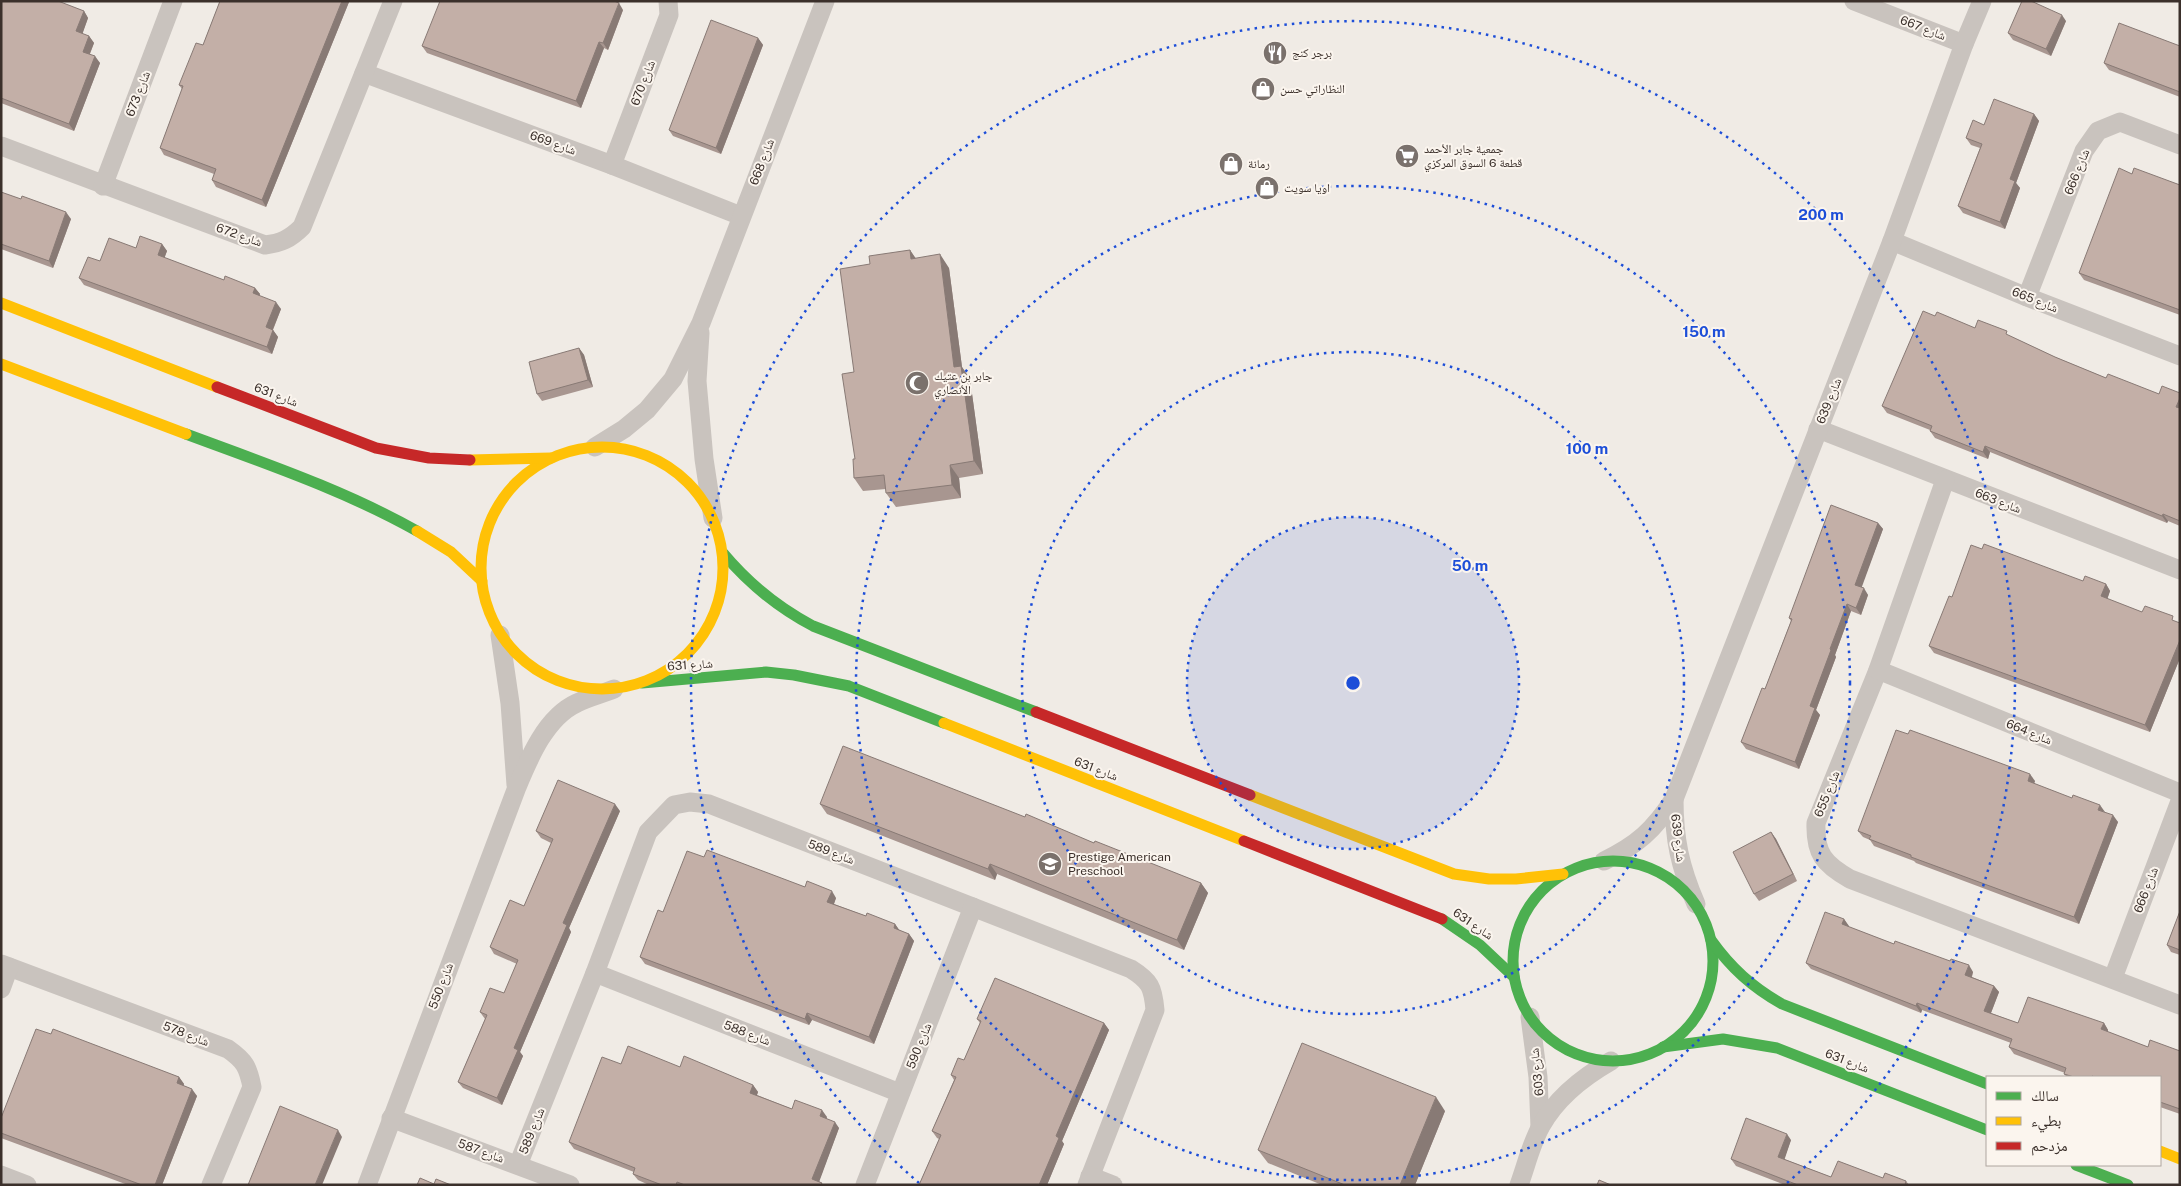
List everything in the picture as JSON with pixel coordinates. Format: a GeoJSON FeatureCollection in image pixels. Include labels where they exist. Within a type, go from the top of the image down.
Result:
{"type":"FeatureCollection","features":[{"type":"Feature","properties":{"kind":"main road","name":"شارع 631"},"geometry":{"type":"LineString","coordinates":[[1,303],[337,434],[389,452],[475,461],[551,458]]}},
{"type":"Feature","properties":{"kind":"main road"},"geometry":{"type":"LineString","coordinates":[[1,364],[317,483],[394,518],[428,537],[451,552],[482,581]]}},
{"type":"Feature","properties":{"kind":"main road"},"geometry":{"type":"LineString","coordinates":[[595,447],[643,454],[685,479],[713,518],[723,553],[721,594],[705,632],[678,663],[642,683],[614,689],[571,686],[532,668],[500,635],[488,610],[482,581],[484,544],[497,509],[520,479],[551,458],[573,450],[595,447]]}},
{"type":"Feature","properties":{"kind":"main road"},"geometry":{"type":"LineString","coordinates":[[723,553],[746,581],[767,600],[785,612],[813,626],[1454,874],[1498,879],[1563,874]]}},
{"type":"Feature","properties":{"kind":"main road","name":"شارع 631"},"geometry":{"type":"LineString","coordinates":[[642,683],[766,672],[794,675],[849,686],[1442,919],[1493,954],[1514,977]]}},
{"type":"Feature","properties":{"kind":"main road"},"geometry":{"type":"LineString","coordinates":[[1604,860],[1639,864],[1656,870],[1678,885],[1696,904],[1707,927],[1711,940],[1713,965],[1708,990],[1698,1013],[1682,1032],[1662,1048],[1638,1058],[1611,1061],[1580,1056],[1565,1049],[1540,1030],[1530,1017],[1520,998],[1514,977],[1513,956],[1516,937],[1523,918],[1533,901],[1547,886],[1563,874],[1576,868],[1604,860]]}},
{"type":"Feature","properties":{"kind":"main road"},"geometry":{"type":"LineString","coordinates":[[1711,940],[1729,967],[1758,991],[1782,1004],[1986,1084]]}},
{"type":"Feature","properties":{"kind":"main road","name":"شارع 631"},"geometry":{"type":"LineString","coordinates":[[1662,1048],[1723,1039],[1777,1048],[1986,1130]]}},
{"type":"Feature","properties":{"kind":"main road"},"geometry":{"type":"LineString","coordinates":[[2161,1151],[2180,1159]]}},
{"type":"Feature","properties":{"kind":"main road"},"geometry":{"type":"LineString","coordinates":[[2079,1166],[2128,1185]]}},
{"type":"Feature","properties":{"kind":"street","name":"شارع 673"},"geometry":{"type":"LineString","coordinates":[[103,186],[173,1]]}},
{"type":"Feature","properties":{"kind":"street","name":"شارع 672"},"geometry":{"type":"LineString","coordinates":[[1,146],[103,186],[265,245],[280,243],[292,237],[302,227],[393,1]]}},
{"type":"Feature","properties":{"kind":"street","name":"شارع 670"},"geometry":{"type":"LineString","coordinates":[[612,165],[669,15],[668,1]]}},
{"type":"Feature","properties":{"kind":"street","name":"شارع 668"},"geometry":{"type":"LineString","coordinates":[[595,447],[624,429],[647,410],[673,379],[701,322],[825,1]]}},
{"type":"Feature","properties":{"kind":"street","name":"شارع 667"},"geometry":{"type":"LineString","coordinates":[[1854,1],[1964,44]]}},
{"type":"Feature","properties":{"kind":"street","name":"شارع 639"},"geometry":{"type":"LineString","coordinates":[[1604,860],[1625,851],[1645,837],[1674,800],[1892,242],[1964,44],[1982,1]]}},
{"type":"Feature","properties":{"kind":"street","name":"شارع 669"},"geometry":{"type":"LineString","coordinates":[[364,73],[612,165],[741,216]]}},
{"type":"Feature","properties":{"kind":"street","name":"شارع 666"},"geometry":{"type":"LineString","coordinates":[[2027,297],[2084,152],[2098,131],[2120,122],[2180,145]]}},
{"type":"Feature","properties":{"kind":"street","name":"شارع 665"},"geometry":{"type":"LineString","coordinates":[[1892,242],[2180,356]]}},
{"type":"Feature","properties":{"kind":"street","name":"شارع 668"},"geometry":{"type":"LineString","coordinates":[[701,322],[697,381],[704,460],[713,518]]}},
{"type":"Feature","properties":{"kind":"street","name":"شارع 663"},"geometry":{"type":"LineString","coordinates":[[1818,429],[2180,570]]}},
{"type":"Feature","properties":{"kind":"street","name":"شارع 655"},"geometry":{"type":"LineString","coordinates":[[1945,480],[1878,670],[1816,823],[1815,839],[1819,853],[1834,869],[1850,879],[2180,1005]]}},
{"type":"Feature","properties":{"kind":"street","name":"شارع 550"},"geometry":{"type":"LineString","coordinates":[[500,635],[510,703],[516,788]]}},
{"type":"Feature","properties":{"kind":"street","name":"شارع 664"},"geometry":{"type":"LineString","coordinates":[[1878,670],[2180,793]]}},
{"type":"Feature","properties":{"kind":"street","name":"شارع 550"},"geometry":{"type":"LineString","coordinates":[[367,1185],[516,788],[535,746],[555,720],[575,703],[614,689]]}},
{"type":"Feature","properties":{"kind":"street","name":"شارع 639"},"geometry":{"type":"LineString","coordinates":[[1674,800],[1674,827],[1677,853],[1685,879],[1696,904]]}},
{"type":"Feature","properties":{"kind":"street","name":"شارع 666"},"geometry":{"type":"LineString","coordinates":[[2113,978],[2180,801]]}},
{"type":"Feature","properties":{"kind":"street","name":"شارع 589"},"geometry":{"type":"LineString","coordinates":[[518,1165],[595,973],[648,832],[674,805],[690,802],[709,804],[1130,969],[1145,978],[1154,992],[1155,1010],[1089,1180]]}},
{"type":"Feature","properties":{"kind":"street","name":"شارع 590"},"geometry":{"type":"LineString","coordinates":[[865,1185],[973,908]]}},
{"type":"Feature","properties":{"kind":"street"},"geometry":{"type":"LineString","coordinates":[[1,989],[5,966]]}},
{"type":"Feature","properties":{"kind":"street","name":"شارع 578"},"geometry":{"type":"LineString","coordinates":[[5,966],[228,1049],[242,1059],[249,1073],[252,1087],[211,1185]]}},
{"type":"Feature","properties":{"kind":"street","name":"شارع 588"},"geometry":{"type":"LineString","coordinates":[[595,973],[900,1093]]}},
{"type":"Feature","properties":{"kind":"street","name":"شارع 603"},"geometry":{"type":"LineString","coordinates":[[1530,1017],[1538,1085],[1540,1127]]}},
{"type":"Feature","properties":{"kind":"street","name":"شارع 603"},"geometry":{"type":"LineString","coordinates":[[1519,1185],[1540,1127],[1574,1085],[1589,1073],[1611,1061]]}},
{"type":"Feature","properties":{"kind":"street","name":"شارع 587"},"geometry":{"type":"LineString","coordinates":[[391,1118],[570,1185]]}},
{"type":"Feature","properties":{"kind":"street"},"geometry":{"type":"LineString","coordinates":[[1,1175],[27,1185]]}},
{"type":"Feature","properties":{"kind":"street"},"geometry":{"type":"LineString","coordinates":[[1089,1180],[1113,1185]]}},
{"type":"Feature","properties":{"kind":"building"},"geometry":{"type":"Polygon","coordinates":[[[1,1],[58,1],[84,11],[76,31],[89,36],[83,52],[95,56],[69,124],[1,98],[1,1]]]}},
{"type":"Feature","properties":{"kind":"building"},"geometry":{"type":"Polygon","coordinates":[[[220,1],[342,1],[262,200],[212,180],[216,169],[160,148],[183,86],[179,85],[196,43],[203,45],[220,1]]]}},
{"type":"Feature","properties":{"kind":"building"},"geometry":{"type":"Polygon","coordinates":[[[440,1],[614,1],[619,3],[603,43],[599,42],[576,101],[422,46],[440,1]]]}},
{"type":"Feature","properties":{"kind":"building"},"geometry":{"type":"Polygon","coordinates":[[[2022,1],[2031,1],[2062,15],[2046,49],[2008,33],[2022,1]]]}},
{"type":"Feature","properties":{"kind":"building"},"geometry":{"type":"Polygon","coordinates":[[[711,20],[758,38],[716,148],[669,130],[711,20]]]}},
{"type":"Feature","properties":{"kind":"building"},"geometry":{"type":"Polygon","coordinates":[[[2119,23],[2180,46],[2180,92],[2104,63],[2119,23]]]}},
{"type":"Feature","properties":{"kind":"building"},"geometry":{"type":"Polygon","coordinates":[[[1994,99],[2034,114],[2010,179],[2015,181],[2000,222],[1958,206],[1982,144],[1966,138],[1973,120],[1984,125],[1994,99]]]}},
{"type":"Feature","properties":{"kind":"building"},"geometry":{"type":"Polygon","coordinates":[[[2119,168],[2132,174],[2134,168],[2180,185],[2180,310],[2079,273],[2119,168]]]}},
{"type":"Feature","properties":{"kind":"building"},"geometry":{"type":"Polygon","coordinates":[[[1,192],[21,199],[22,196],[66,212],[49,261],[1,244],[1,192]]]}},
{"type":"Feature","properties":{"kind":"building"},"geometry":{"type":"Polygon","coordinates":[[[140,236],[162,244],[158,255],[224,280],[225,276],[255,288],[253,293],[276,302],[266,327],[273,330],[267,347],[79,278],[88,257],[100,261],[109,238],[136,248],[140,236]]]}},
{"type":"Feature","properties":{"kind":"building","name":"جابر بن عتيك الأنصاري"},"geometry":{"type":"Polygon","coordinates":[[[910,250],[911,259],[940,254],[954,367],[961,366],[974,461],[950,465],[952,485],[886,493],[884,475],[854,478],[853,459],[855,459],[842,374],[854,372],[840,269],[870,264],[869,256],[910,250]]]}},
{"type":"Feature","properties":{"kind":"building"},"geometry":{"type":"Polygon","coordinates":[[[1923,311],[1935,316],[1937,312],[1975,328],[1978,320],[2007,331],[2006,334],[2106,378],[2108,374],[2159,394],[2162,386],[2180,393],[2176,407],[2180,408],[2180,521],[2163,514],[2162,516],[1985,446],[1983,452],[1930,431],[1932,426],[1882,406],[1923,311]]]}},
{"type":"Feature","properties":{"kind":"building"},"geometry":{"type":"Polygon","coordinates":[[[579,348],[588,380],[537,394],[529,362],[579,348]]]}},
{"type":"Feature","properties":{"kind":"building"},"geometry":{"type":"Polygon","coordinates":[[[1831,505],[1878,523],[1855,585],[1864,588],[1856,608],[1847,604],[1810,706],[1815,708],[1795,762],[1741,742],[1762,688],[1765,689],[1792,619],[1789,618],[1831,505]]]}},
{"type":"Feature","properties":{"kind":"building"},"geometry":{"type":"Polygon","coordinates":[[[1984,544],[2083,581],[2085,576],[2106,584],[2101,596],[2142,612],[2145,606],[2173,616],[2172,620],[2180,623],[2180,640],[2145,725],[1929,646],[1949,596],[1952,597],[1971,545],[1982,549],[1984,544]]]}},
{"type":"Feature","properties":{"kind":"building"},"geometry":{"type":"Polygon","coordinates":[[[1896,730],[1908,734],[1910,730],[2030,774],[2028,781],[2072,798],[2073,795],[2100,805],[2098,810],[2113,815],[2074,917],[1911,857],[1911,855],[1869,839],[1871,836],[1858,831],[1896,730]]]}},
{"type":"Feature","properties":{"kind":"building"},"geometry":{"type":"Polygon","coordinates":[[[843,746],[1025,817],[1026,814],[1094,843],[1095,841],[1201,883],[1177,940],[990,864],[988,869],[820,804],[843,746]]]}},
{"type":"Feature","properties":{"kind":"building"},"geometry":{"type":"Polygon","coordinates":[[[558,780],[615,804],[563,923],[567,925],[514,1048],[518,1050],[497,1098],[458,1082],[487,1015],[480,1012],[490,988],[504,993],[518,960],[490,947],[510,900],[524,906],[553,839],[536,831],[558,780]]]}},
{"type":"Feature","properties":{"kind":"building"},"geometry":{"type":"Polygon","coordinates":[[[1771,832],[1793,874],[1754,894],[1733,852],[1771,832]]]}},
{"type":"Feature","properties":{"kind":"building"},"geometry":{"type":"Polygon","coordinates":[[[707,850],[805,887],[807,881],[832,891],[827,902],[866,916],[867,913],[895,924],[894,928],[909,934],[869,1037],[807,1013],[805,1019],[640,957],[658,910],[663,912],[687,851],[704,857],[707,850]]]}},
{"type":"Feature","properties":{"kind":"building"},"geometry":{"type":"Polygon","coordinates":[[[2180,911],[2180,950],[2167,945],[2180,911]]]}},
{"type":"Feature","properties":{"kind":"building"},"geometry":{"type":"Polygon","coordinates":[[[1825,912],[1844,919],[1842,924],[1894,944],[1895,941],[1950,961],[1951,959],[1969,965],[1965,975],[1994,986],[1984,1011],[2018,1023],[2028,997],[2104,1023],[2101,1029],[2148,1047],[2150,1040],[2180,1051],[2180,1109],[2161,1102],[2161,1076],[2071,1076],[2064,1074],[2066,1068],[2009,1047],[2012,1039],[1917,1003],[1916,1006],[1806,963],[1825,912]]]}},
{"type":"Feature","properties":{"kind":"building"},"geometry":{"type":"Polygon","coordinates":[[[995,978],[1104,1023],[1056,1136],[1059,1138],[1039,1185],[919,1185],[941,1135],[932,1131],[956,1077],[951,1075],[958,1058],[964,1060],[981,1021],[977,1019],[995,978]]]}},
{"type":"Feature","properties":{"kind":"building"},"geometry":{"type":"Polygon","coordinates":[[[36,1029],[51,1034],[53,1029],[179,1077],[177,1083],[192,1089],[155,1185],[142,1185],[1,1133],[1,1118],[36,1029]]]}},
{"type":"Feature","properties":{"kind":"building"},"geometry":{"type":"Polygon","coordinates":[[[1302,1043],[1436,1097],[1400,1185],[1345,1185],[1258,1150],[1302,1043]]]}},
{"type":"Feature","properties":{"kind":"building"},"geometry":{"type":"Polygon","coordinates":[[[628,1046],[680,1067],[684,1056],[753,1085],[750,1093],[792,1109],[795,1100],[822,1110],[820,1116],[835,1122],[812,1179],[822,1183],[821,1185],[685,1185],[677,1182],[676,1185],[662,1185],[633,1174],[635,1168],[569,1142],[602,1057],[621,1064],[628,1046]]]}},
{"type":"Feature","properties":{"kind":"building"},"geometry":{"type":"Polygon","coordinates":[[[280,1106],[338,1130],[315,1185],[248,1185],[280,1106]]]}},
{"type":"Feature","properties":{"kind":"building"},"geometry":{"type":"Polygon","coordinates":[[[1746,1118],[1787,1134],[1778,1157],[1831,1177],[1838,1161],[1883,1178],[1885,1173],[1906,1181],[1905,1185],[1798,1185],[1731,1159],[1746,1118]]]}},
{"type":"Feature","properties":{"kind":"building"},"geometry":{"type":"Polygon","coordinates":[[[420,1178],[434,1184],[436,1179],[451,1185],[417,1185],[420,1178]]]}},
{"type":"Feature","properties":{"kind":"building"},"geometry":{"type":"Polygon","coordinates":[[[1599,1180],[1611,1185],[1597,1185],[1599,1180]]]}},
{"type":"Feature","properties":{"kind":"traffic: fast"},"geometry":{"type":"LineString","coordinates":[[186,434],[332,490],[417,531]]}},
{"type":"Feature","properties":{"kind":"traffic: fast"},"geometry":{"type":"LineString","coordinates":[[723,553],[764,594],[787,611],[813,626],[1036,712]]}},
{"type":"Feature","properties":{"kind":"traffic: fast"},"geometry":{"type":"LineString","coordinates":[[642,683],[766,672],[794,675],[849,686],[944,723]]}},
{"type":"Feature","properties":{"kind":"traffic: fast"},"geometry":{"type":"LineString","coordinates":[[1613,861],[1642,865],[1660,873],[1684,890],[1701,914],[1709,932],[1713,961],[1709,990],[1701,1008],[1684,1032],[1660,1049],[1642,1057],[1613,1061],[1584,1057],[1566,1049],[1542,1032],[1525,1008],[1517,990],[1513,961],[1517,932],[1525,914],[1542,890],[1566,873],[1584,865],[1613,861]]}},
{"type":"Feature","properties":{"kind":"traffic: fast"},"geometry":{"type":"LineString","coordinates":[[1442,919],[1480,945],[1514,977]]}},
{"type":"Feature","properties":{"kind":"traffic: fast"},"geometry":{"type":"LineString","coordinates":[[1711,940],[1743,976],[1761,991],[1782,1004],[1986,1084]]}},
{"type":"Feature","properties":{"kind":"traffic: fast"},"geometry":{"type":"LineString","coordinates":[[1663,1047],[1723,1039],[1777,1048],[1986,1130]]}},
{"type":"Feature","properties":{"kind":"traffic: fast"},"geometry":{"type":"LineString","coordinates":[[2079,1166],[2128,1185]]}},
{"type":"Feature","properties":{"kind":"traffic: slow"},"geometry":{"type":"LineString","coordinates":[[1,303],[217,387]]}},
{"type":"Feature","properties":{"kind":"traffic: slow"},"geometry":{"type":"LineString","coordinates":[[1,364],[186,434]]}},
{"type":"Feature","properties":{"kind":"traffic: slow"},"geometry":{"type":"LineString","coordinates":[[602,447],[626,450],[648,457],[669,468],[687,483],[702,501],[713,522],[720,544],[723,568],[720,592],[713,614],[702,635],[687,653],[669,668],[648,679],[626,686],[602,689],[578,686],[556,679],[535,668],[517,653],[502,635],[491,614],[484,592],[481,568],[484,544],[491,522],[502,501],[517,483],[535,468],[556,457],[578,450],[602,447]]}},
{"type":"Feature","properties":{"kind":"traffic: slow"},"geometry":{"type":"LineString","coordinates":[[470,460],[551,458]]}},
{"type":"Feature","properties":{"kind":"traffic: slow"},"geometry":{"type":"LineString","coordinates":[[417,531],[451,552],[482,581]]}},
{"type":"Feature","properties":{"kind":"traffic: slow"},"geometry":{"type":"LineString","coordinates":[[944,723],[1244,841]]}},
{"type":"Feature","properties":{"kind":"traffic: slow"},"geometry":{"type":"LineString","coordinates":[[1250,795],[1454,874],[1489,879],[1516,879],[1563,874]]}},
{"type":"Feature","properties":{"kind":"traffic: slow"},"geometry":{"type":"LineString","coordinates":[[2161,1151],[2180,1159]]}},
{"type":"Feature","properties":{"kind":"traffic: jam"},"geometry":{"type":"LineString","coordinates":[[217,387],[376,448],[429,458],[470,460]]}},
{"type":"Feature","properties":{"kind":"traffic: jam"},"geometry":{"type":"LineString","coordinates":[[1036,712],[1250,795]]}},
{"type":"Feature","properties":{"kind":"traffic: jam"},"geometry":{"type":"LineString","coordinates":[[1244,841],[1442,919]]}},
{"type":"Feature","properties":{"kind":"place","name":"برجر كنج"},"geometry":{"type":"Point","coordinates":[1275,53]}},
{"type":"Feature","properties":{"kind":"place","name":"النظاراتي حسن"},"geometry":{"type":"Point","coordinates":[1263,89]}},
{"type":"Feature","properties":{"kind":"place","name":"جمعية جابر الأحمد قطعة 6 السوق المركزي"},"geometry":{"type":"Point","coordinates":[1407,156]}},
{"type":"Feature","properties":{"kind":"place","name":"رمانة"},"geometry":{"type":"Point","coordinates":[1231,164]}},
{"type":"Feature","properties":{"kind":"place","name":"اويا سويت"},"geometry":{"type":"Point","coordinates":[1267,188]}},
{"type":"Feature","properties":{"kind":"place","name":"جابر بن عتيك الأنصاري"},"geometry":{"type":"Point","coordinates":[917,383]}},
{"type":"Feature","properties":{"kind":"place","name":"Prestige American Preschool"},"geometry":{"type":"Point","coordinates":[1050,864]}}]}
